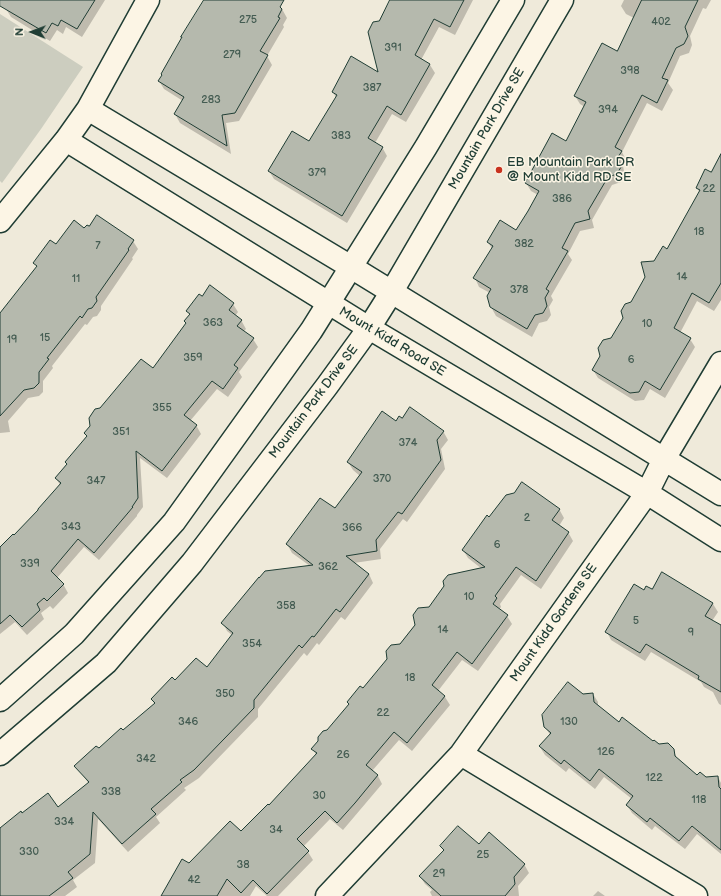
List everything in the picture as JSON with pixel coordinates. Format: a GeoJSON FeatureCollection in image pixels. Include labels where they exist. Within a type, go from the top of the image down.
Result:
{"type":"FeatureCollection","features":[{"type":"Feature","properties":{"kind":"street"},"geometry":{"type":"LineString","coordinates":[[0,221],[66,140],[88,109],[148,0]]}},
{"type":"Feature","properties":{"kind":"street"},"geometry":{"type":"LineString","coordinates":[[0,700],[74,634],[174,522],[311,331],[426,147],[513,0]]}},
{"type":"Feature","properties":{"kind":"street","name":"Mountain Park Drive SE"},"geometry":{"type":"LineString","coordinates":[[0,754],[106,663],[192,563],[327,386],[369,328],[391,293],[562,0]]}},
{"type":"Feature","properties":{"kind":"street"},"geometry":{"type":"LineString","coordinates":[[88,109],[351,267],[391,293],[721,494]]}},
{"type":"Feature","properties":{"kind":"street","name":"Mount Kidd Road SE"},"geometry":{"type":"LineString","coordinates":[[66,140],[328,303],[647,493],[721,540]]}},
{"type":"Feature","properties":{"kind":"street","name":"Mount Kidd Gardens SE"},"geometry":{"type":"LineString","coordinates":[[327,896],[461,754],[647,493],[664,459],[721,363]]}},
{"type":"Feature","properties":{"kind":"street"},"geometry":{"type":"LineString","coordinates":[[461,754],[696,896]]}},
{"type":"Feature","properties":{"kind":"shaded area"},"geometry":{"type":"Polygon","coordinates":[[[0,14],[83,67],[2,183],[0,181],[0,14]]]}},
{"type":"Feature","properties":{"kind":"building"},"geometry":{"type":"Polygon","coordinates":[[[0,0],[95,0],[77,29],[61,20],[58,26],[52,23],[46,33],[0,6],[0,0]]]}},
{"type":"Feature","properties":{"kind":"building"},"geometry":{"type":"Polygon","coordinates":[[[204,0],[284,0],[280,7],[282,9],[278,17],[280,18],[260,51],[268,55],[235,113],[222,115],[227,146],[174,114],[184,97],[158,81],[181,37],[204,0]]]}},
{"type":"Feature","properties":{"kind":"building"},"geometry":{"type":"Polygon","coordinates":[[[390,0],[464,0],[450,27],[434,19],[415,55],[430,64],[401,115],[387,106],[368,138],[383,147],[342,216],[268,171],[292,131],[309,141],[337,95],[332,92],[351,56],[378,72],[368,32],[373,22],[379,21],[390,0]]]}},
{"type":"Feature","properties":{"kind":"building"},"geometry":{"type":"Polygon","coordinates":[[[642,0],[698,0],[685,27],[688,36],[684,44],[676,48],[662,78],[668,80],[657,103],[642,95],[615,147],[622,151],[618,157],[621,167],[617,174],[608,177],[588,211],[590,219],[575,223],[562,248],[568,251],[546,289],[549,291],[545,298],[547,306],[543,313],[535,315],[527,329],[490,307],[487,296],[491,289],[473,278],[493,246],[487,242],[500,220],[516,230],[528,211],[539,191],[525,183],[552,133],[566,141],[586,102],[574,96],[602,43],[617,51],[642,0]]]}},
{"type":"Feature","properties":{"kind":"building"},"geometry":{"type":"Polygon","coordinates":[[[721,154],[721,283],[709,303],[692,293],[674,328],[691,338],[660,390],[645,381],[639,392],[630,393],[592,370],[600,356],[598,348],[603,340],[611,338],[623,318],[621,311],[625,304],[631,302],[645,277],[641,262],[654,261],[663,246],[667,249],[700,190],[696,188],[705,169],[711,172],[721,154]]]}},
{"type":"Feature","properties":{"kind":"building"},"geometry":{"type":"Polygon","coordinates":[[[97,215],[134,240],[128,249],[129,250],[96,297],[97,301],[92,308],[88,309],[82,318],[80,316],[47,358],[49,359],[39,372],[39,383],[34,388],[24,390],[0,416],[0,313],[37,266],[33,263],[50,240],[56,244],[74,220],[84,228],[87,225],[89,226],[97,215]]]}},
{"type":"Feature","properties":{"kind":"building"},"geometry":{"type":"Polygon","coordinates":[[[210,285],[234,303],[229,310],[242,320],[237,326],[254,338],[234,365],[238,368],[223,389],[212,381],[184,415],[197,425],[162,471],[136,451],[138,498],[133,507],[94,553],[78,539],[51,571],[64,584],[47,601],[44,598],[37,604],[40,610],[22,627],[10,615],[0,624],[0,547],[38,510],[61,483],[55,478],[67,464],[65,462],[87,436],[84,433],[90,426],[89,418],[95,409],[100,408],[141,359],[153,368],[186,323],[184,321],[190,314],[186,311],[199,294],[202,296],[210,285]]]}},
{"type":"Feature","properties":{"kind":"building"},"geometry":{"type":"Polygon","coordinates":[[[410,407],[444,431],[437,440],[441,460],[402,514],[398,512],[376,540],[377,551],[346,556],[369,574],[340,612],[336,609],[314,637],[312,636],[302,648],[299,645],[254,700],[254,708],[194,770],[180,780],[182,782],[151,809],[156,814],[122,844],[93,812],[90,854],[68,872],[73,878],[49,896],[0,896],[0,828],[21,811],[22,813],[48,793],[58,807],[89,782],[74,766],[96,746],[99,748],[121,728],[123,730],[155,703],[151,699],[172,677],[175,680],[196,658],[207,667],[233,633],[221,623],[265,571],[313,565],[286,544],[320,498],[335,508],[362,472],[347,462],[382,411],[396,421],[399,416],[402,418],[410,407]]]}},
{"type":"Feature","properties":{"kind":"building"},"geometry":{"type":"Polygon","coordinates":[[[522,482],[560,509],[552,520],[569,532],[536,581],[516,567],[495,596],[497,598],[493,604],[508,615],[472,664],[457,652],[432,685],[445,696],[407,743],[394,732],[366,765],[378,775],[355,803],[337,823],[325,811],[297,839],[309,851],[267,894],[253,880],[241,893],[227,879],[217,896],[161,896],[182,859],[189,863],[230,821],[241,831],[268,804],[269,805],[317,753],[311,749],[318,741],[318,737],[323,731],[327,730],[349,704],[347,702],[360,686],[363,688],[387,659],[386,651],[391,645],[400,644],[415,625],[413,615],[418,608],[429,607],[444,586],[443,581],[448,575],[485,567],[462,550],[487,515],[489,517],[506,495],[514,493],[522,482]]]}},
{"type":"Feature","properties":{"kind":"building"},"geometry":{"type":"Polygon","coordinates":[[[662,572],[713,603],[705,616],[721,625],[721,692],[698,679],[699,676],[646,644],[640,653],[605,632],[634,584],[644,590],[646,586],[652,589],[662,572]]]}},
{"type":"Feature","properties":{"kind":"building"},"geometry":{"type":"Polygon","coordinates":[[[568,682],[583,694],[593,693],[594,702],[619,722],[622,717],[653,741],[654,740],[659,744],[668,743],[674,749],[675,756],[697,775],[700,772],[706,777],[718,776],[719,787],[721,789],[721,850],[692,826],[679,841],[650,818],[647,822],[626,805],[633,796],[599,769],[590,781],[564,760],[561,764],[539,746],[551,733],[544,727],[542,715],[568,682]]]}},
{"type":"Feature","properties":{"kind":"building"},"geometry":{"type":"Polygon","coordinates":[[[458,826],[479,844],[489,832],[525,864],[514,877],[515,884],[505,896],[441,896],[419,876],[444,850],[440,846],[458,826]]]}},
{"type":"Feature","properties":{"kind":"place","name":"EB Mountain Park DR @ Mount Kidd RD SE"},"geometry":{"type":"Point","coordinates":[499,170]}}]}
